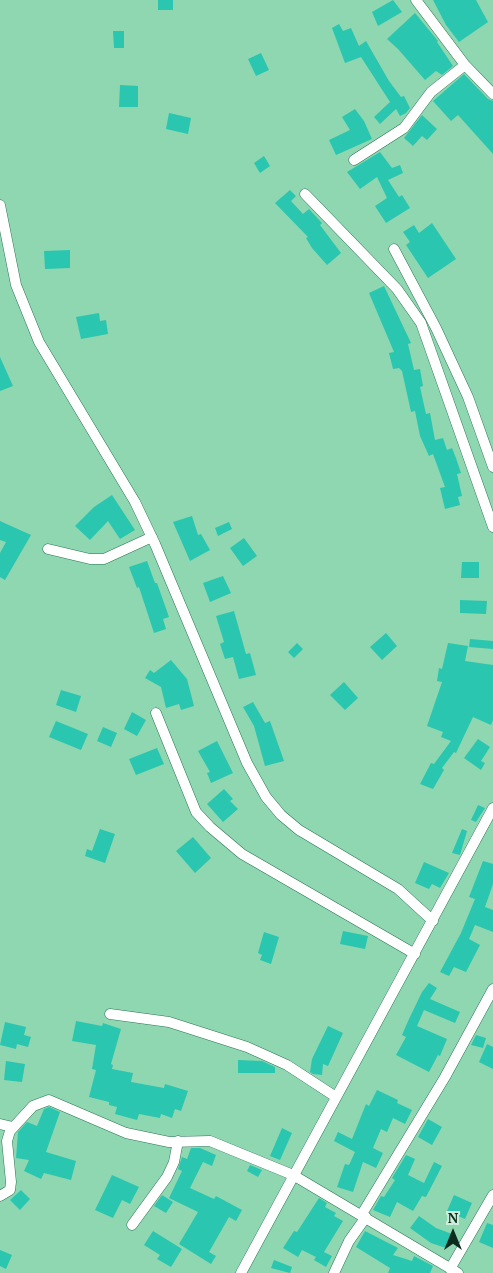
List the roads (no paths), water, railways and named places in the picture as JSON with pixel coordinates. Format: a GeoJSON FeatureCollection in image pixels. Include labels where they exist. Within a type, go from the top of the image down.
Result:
{"type":"FeatureCollection","features":[{"type":"Feature","properties":{"kind":"street"},"geometry":{"type":"LineString","coordinates":[[416,0],[466,65],[493,94]]}},
{"type":"Feature","properties":{"kind":"street"},"geometry":{"type":"LineString","coordinates":[[354,160],[404,128],[431,92],[466,65]]}},
{"type":"Feature","properties":{"kind":"street"},"geometry":{"type":"LineString","coordinates":[[305,194],[397,288],[421,322],[493,527]]}},
{"type":"Feature","properties":{"kind":"street"},"geometry":{"type":"LineString","coordinates":[[0,205],[16,284],[38,342],[135,502],[152,537],[243,755],[266,797],[281,815],[299,830],[398,889],[434,921]]}},
{"type":"Feature","properties":{"kind":"street"},"geometry":{"type":"LineString","coordinates":[[394,249],[436,328],[468,397],[493,466]]}},
{"type":"Feature","properties":{"kind":"street"},"geometry":{"type":"LineString","coordinates":[[48,549],[90,559],[104,559],[152,537]]}},
{"type":"Feature","properties":{"kind":"street"},"geometry":{"type":"LineString","coordinates":[[156,712],[196,812],[210,827],[242,854],[415,954]]}},
{"type":"Feature","properties":{"kind":"street"},"geometry":{"type":"LineString","coordinates":[[241,1273],[434,921],[493,808]]}},
{"type":"Feature","properties":{"kind":"street"},"geometry":{"type":"LineString","coordinates":[[334,1273],[349,1241],[445,1076],[493,988]]}},
{"type":"Feature","properties":{"kind":"street"},"geometry":{"type":"LineString","coordinates":[[110,1014],[169,1022],[247,1046],[287,1065],[336,1098]]}},
{"type":"Feature","properties":{"kind":"street"},"geometry":{"type":"LineString","coordinates":[[0,1196],[10,1190],[8,1141],[13,1127],[33,1106],[49,1100],[126,1133],[151,1140],[210,1141],[294,1175],[364,1215],[447,1270],[493,1195]]}},
{"type":"Feature","properties":{"kind":"street"},"geometry":{"type":"LineString","coordinates":[[0,1124],[13,1127]]}},
{"type":"Feature","properties":{"kind":"street"},"geometry":{"type":"LineString","coordinates":[[132,1225],[167,1178],[174,1162],[178,1141]]}}]}
